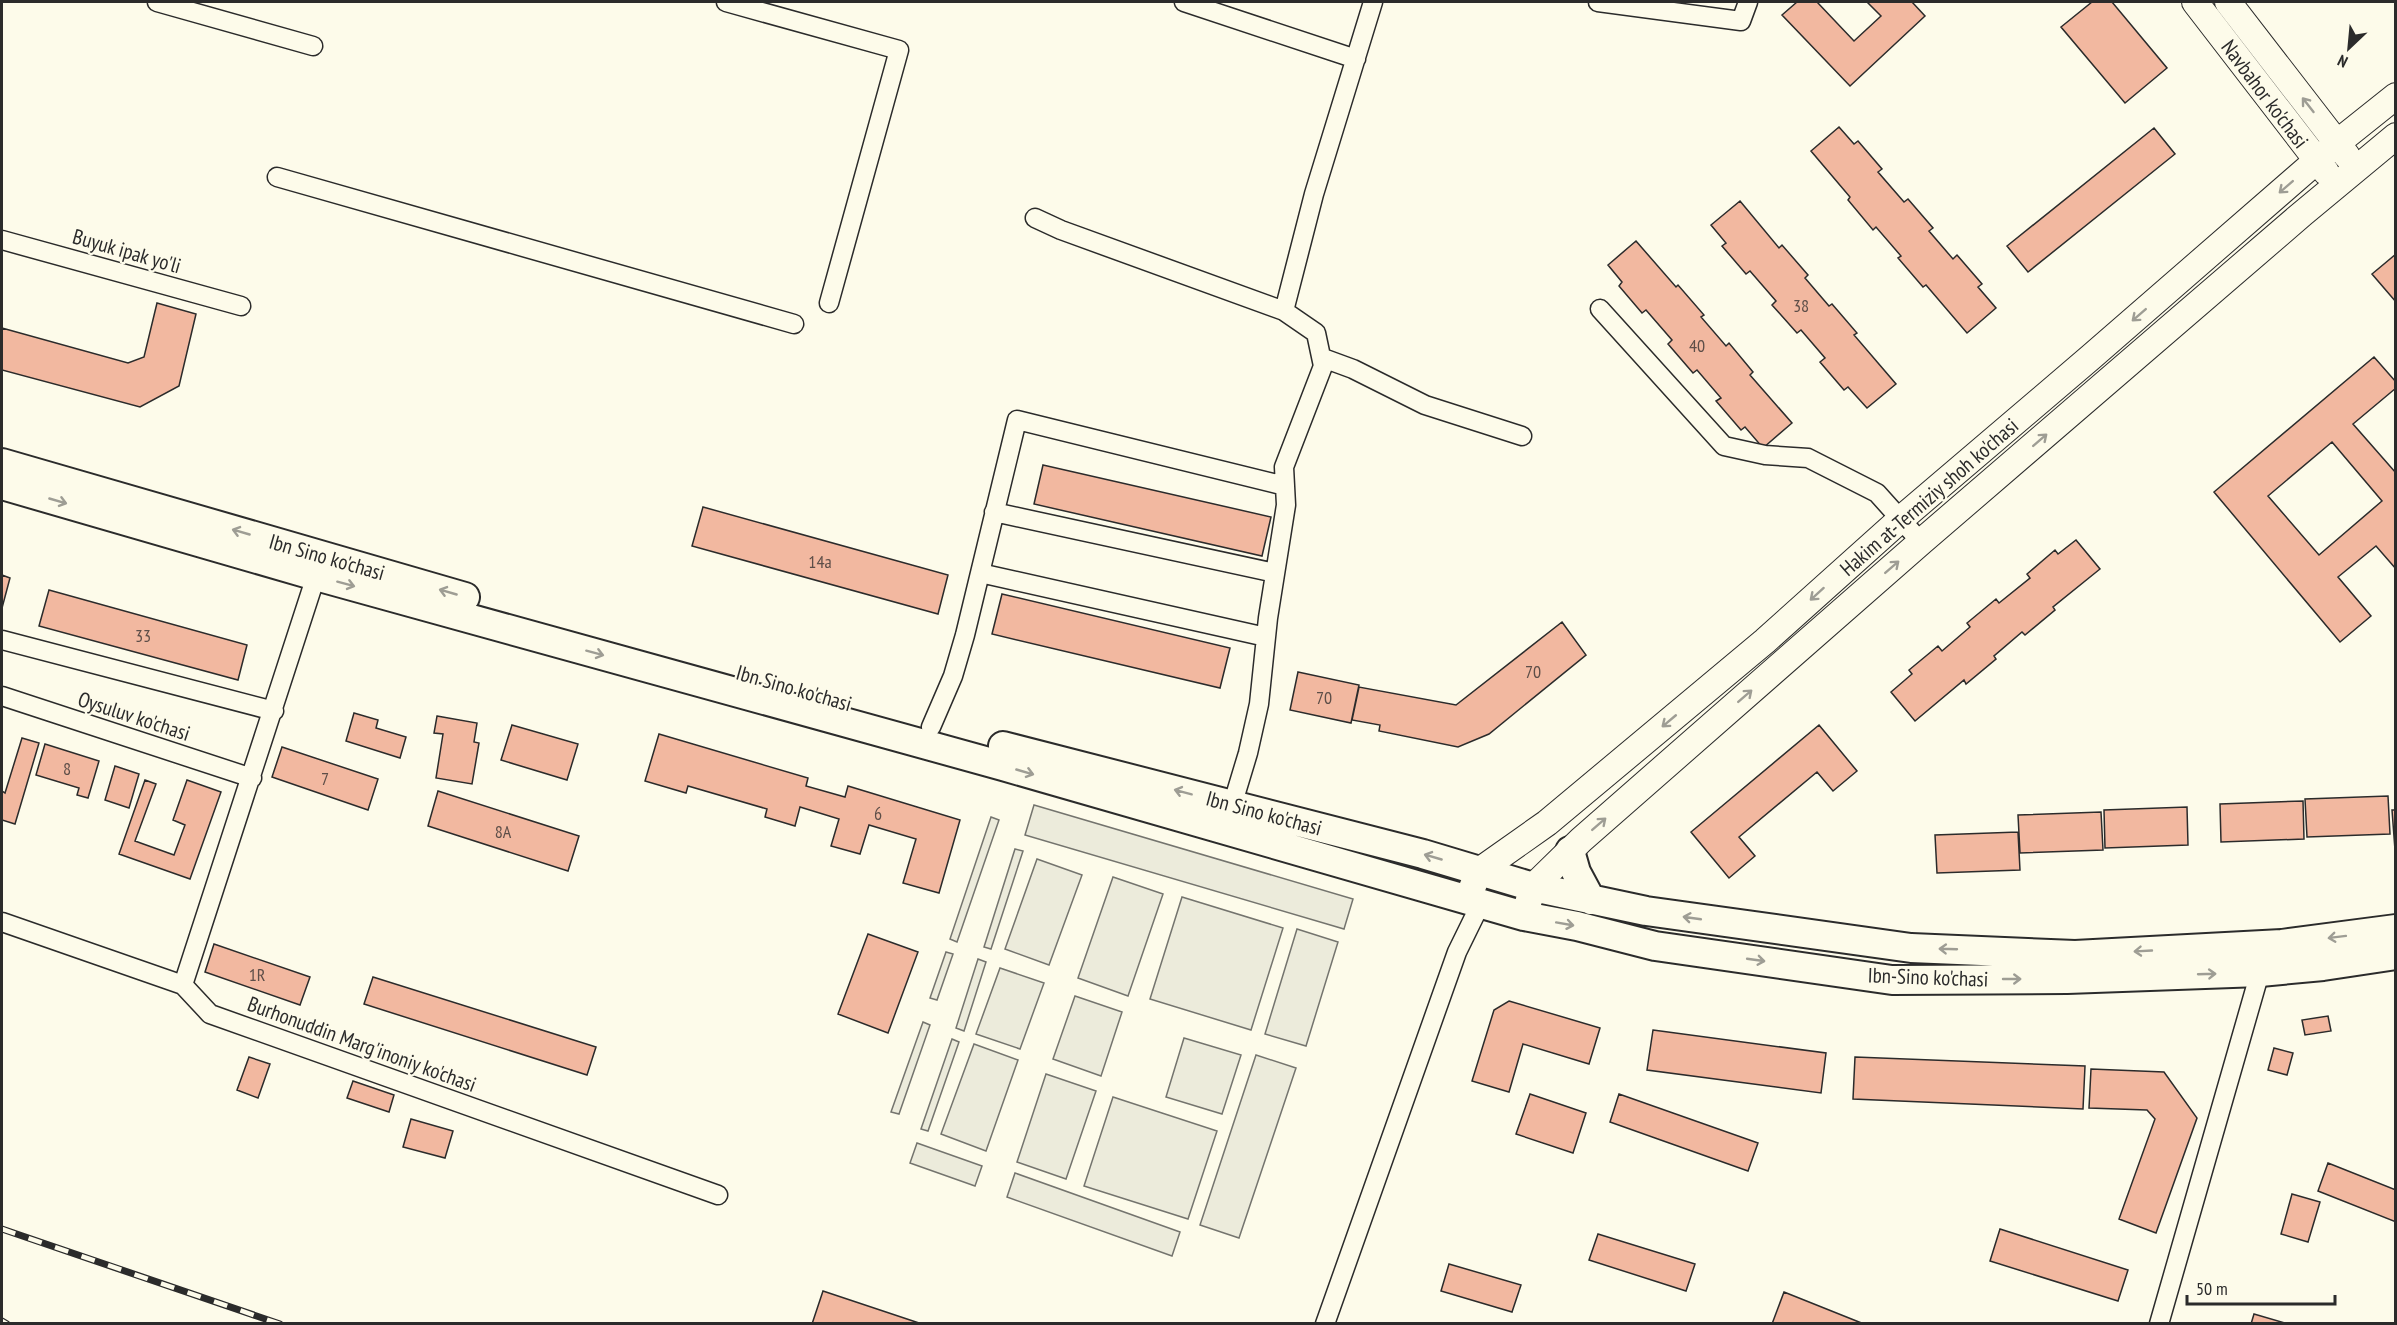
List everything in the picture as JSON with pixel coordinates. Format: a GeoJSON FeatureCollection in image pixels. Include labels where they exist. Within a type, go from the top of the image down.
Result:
{"type":"FeatureCollection","features":[{"type":"Feature","properties":{"kind":"main road","name":"Navbahor ko'chasi"},"geometry":{"type":"LineString","coordinates":[[2195,2],[2336,184]]}},
{"type":"Feature","properties":{"kind":"main road","name":"Navbahor ko'chasi"},"geometry":{"type":"LineString","coordinates":[[2228,2],[2356,168]]}},
{"type":"Feature","properties":{"kind":"main road","name":"Hakim at-Termiziy shoh ko'chasi"},"geometry":{"type":"LineString","coordinates":[[1479,871],[1547,823],[1720,679],[2316,160],[2396,96]]}},
{"type":"Feature","properties":{"kind":"main road","name":"Hakim at-Termiziy shoh ko'chasi"},"geometry":{"type":"LineString","coordinates":[[1524,916],[1533,887],[1570,851],[1921,542],[2336,184],[2396,136]]}},
{"type":"Feature","properties":{"kind":"main road","name":"Ibn Sino ko'chasi"},"geometry":{"type":"LineString","coordinates":[[2,463],[540,619],[930,727],[1533,887],[1591,900]]}},
{"type":"Feature","properties":{"kind":"main road","name":"Ibn Sino ko'chasi"},"geometry":{"type":"LineString","coordinates":[[2,484],[316,576],[1003,766],[1474,901]]}},
{"type":"Feature","properties":{"kind":"main road"},"geometry":{"type":"LineString","coordinates":[[1570,851],[1576,872],[1591,900]]}},
{"type":"Feature","properties":{"kind":"main road"},"geometry":{"type":"LineString","coordinates":[[1474,901],[1479,871]]}},
{"type":"Feature","properties":{"kind":"main road","name":"Ibn-Sino ko'chasi"},"geometry":{"type":"LineString","coordinates":[[1591,900],[1646,911],[1911,948],[2075,955],[2282,944],[2396,929]]}},
{"type":"Feature","properties":{"kind":"main road","name":"Ibn-Sino ko'chasi"},"geometry":{"type":"LineString","coordinates":[[1474,901],[1524,916],[1577,926],[1655,946],[1892,980],[2067,979],[2260,972],[2323,966],[2396,955]]}},
{"type":"Feature","properties":{"kind":"street"},"geometry":{"type":"LineString","coordinates":[[157,2],[313,46]]}},
{"type":"Feature","properties":{"kind":"street"},"geometry":{"type":"LineString","coordinates":[[726,2],[786,10],[898,50],[830,303]]}},
{"type":"Feature","properties":{"kind":"street"},"geometry":{"type":"LineString","coordinates":[[1184,2],[1356,59]]}},
{"type":"Feature","properties":{"kind":"street"},"geometry":{"type":"LineString","coordinates":[[1284,311],[1314,194],[1373,2]]}},
{"type":"Feature","properties":{"kind":"street"},"geometry":{"type":"LineString","coordinates":[[1598,2],[1742,21],[1748,2]]}},
{"type":"Feature","properties":{"kind":"street"},"geometry":{"type":"LineString","coordinates":[[277,177],[794,324]]}},
{"type":"Feature","properties":{"kind":"street"},"geometry":{"type":"LineString","coordinates":[[1035,218],[1061,230],[1284,311],[1316,333],[1323,366],[1284,467],[1286,505],[1266,637],[1259,704],[1248,753],[1232,806]]}},
{"type":"Feature","properties":{"kind":"street","name":"Buyuk ipak yo'li"},"geometry":{"type":"LineString","coordinates":[[2,240],[241,306]]}},
{"type":"Feature","properties":{"kind":"street"},"geometry":{"type":"LineString","coordinates":[[1600,309],[1724,446],[1764,455],[1808,458],[1877,493],[1921,542]]}},
{"type":"Feature","properties":{"kind":"street"},"geometry":{"type":"LineString","coordinates":[[1323,358],[1353,369],[1425,405],[1522,436]]}},
{"type":"Feature","properties":{"kind":"street"},"geometry":{"type":"LineString","coordinates":[[930,727],[953,676],[1017,420],[1285,486]]}},
{"type":"Feature","properties":{"kind":"street"},"geometry":{"type":"LineString","coordinates":[[994,512],[1275,573]]}},
{"type":"Feature","properties":{"kind":"street"},"geometry":{"type":"LineString","coordinates":[[980,573],[1266,637]]}},
{"type":"Feature","properties":{"kind":"street"},"geometry":{"type":"LineString","coordinates":[[183,985],[274,711],[316,576]]}},
{"type":"Feature","properties":{"kind":"street"},"geometry":{"type":"LineString","coordinates":[[2,640],[274,711]]}},
{"type":"Feature","properties":{"kind":"street","name":"Oysuluv ko'chasi"},"geometry":{"type":"LineString","coordinates":[[2,696],[252,778]]}},
{"type":"Feature","properties":{"kind":"street"},"geometry":{"type":"LineString","coordinates":[[1325,1323],[1474,901]]}},
{"type":"Feature","properties":{"kind":"street","name":"Burhonuddin Marg'inoniy ko'chasi"},"geometry":{"type":"LineString","coordinates":[[2,922],[183,985],[210,1014],[718,1195]]}},
{"type":"Feature","properties":{"kind":"street"},"geometry":{"type":"LineString","coordinates":[[2159,1323],[2260,972]]}},
{"type":"Feature","properties":{"kind":"shaded area"},"geometry":{"type":"Polygon","coordinates":[[[1034,805],[1353,899],[1344,929],[1025,835],[1034,805]]]}},
{"type":"Feature","properties":{"kind":"shaded area"},"geometry":{"type":"Polygon","coordinates":[[[991,817],[999,820],[957,942],[950,939],[991,817]]]}},
{"type":"Feature","properties":{"kind":"shaded area"},"geometry":{"type":"Polygon","coordinates":[[[1015,849],[1023,851],[991,949],[984,947],[1015,849]]]}},
{"type":"Feature","properties":{"kind":"shaded area"},"geometry":{"type":"Polygon","coordinates":[[[1037,859],[1082,875],[1049,965],[1005,949],[1037,859]]]}},
{"type":"Feature","properties":{"kind":"shaded area"},"geometry":{"type":"Polygon","coordinates":[[[1113,877],[1163,894],[1128,996],[1078,978],[1113,877]]]}},
{"type":"Feature","properties":{"kind":"shaded area"},"geometry":{"type":"Polygon","coordinates":[[[1182,897],[1283,928],[1251,1030],[1150,999],[1182,897]]]}},
{"type":"Feature","properties":{"kind":"shaded area"},"geometry":{"type":"Polygon","coordinates":[[[1297,929],[1338,942],[1306,1046],[1265,1034],[1297,929]]]}},
{"type":"Feature","properties":{"kind":"shaded area"},"geometry":{"type":"Polygon","coordinates":[[[946,952],[953,954],[937,1000],[930,998],[946,952]]]}},
{"type":"Feature","properties":{"kind":"shaded area"},"geometry":{"type":"Polygon","coordinates":[[[978,959],[986,962],[964,1031],[956,1028],[978,959]]]}},
{"type":"Feature","properties":{"kind":"shaded area"},"geometry":{"type":"Polygon","coordinates":[[[1000,968],[1044,983],[1020,1049],[976,1034],[1000,968]]]}},
{"type":"Feature","properties":{"kind":"shaded area"},"geometry":{"type":"Polygon","coordinates":[[[1075,996],[1122,1012],[1101,1076],[1053,1059],[1075,996]]]}},
{"type":"Feature","properties":{"kind":"shaded area"},"geometry":{"type":"Polygon","coordinates":[[[923,1022],[930,1025],[899,1114],[891,1112],[923,1022]]]}},
{"type":"Feature","properties":{"kind":"shaded area"},"geometry":{"type":"Polygon","coordinates":[[[1184,1038],[1241,1055],[1222,1114],[1166,1097],[1184,1038]]]}},
{"type":"Feature","properties":{"kind":"shaded area"},"geometry":{"type":"Polygon","coordinates":[[[952,1039],[959,1042],[928,1131],[921,1129],[952,1039]]]}},
{"type":"Feature","properties":{"kind":"shaded area"},"geometry":{"type":"Polygon","coordinates":[[[974,1044],[1018,1060],[986,1151],[941,1134],[974,1044]]]}},
{"type":"Feature","properties":{"kind":"shaded area"},"geometry":{"type":"Polygon","coordinates":[[[1256,1055],[1296,1068],[1239,1238],[1200,1225],[1256,1055]]]}},
{"type":"Feature","properties":{"kind":"shaded area"},"geometry":{"type":"Polygon","coordinates":[[[1046,1074],[1096,1091],[1066,1179],[1017,1162],[1046,1074]]]}},
{"type":"Feature","properties":{"kind":"shaded area"},"geometry":{"type":"Polygon","coordinates":[[[1113,1097],[1217,1131],[1188,1219],[1084,1186],[1113,1097]]]}},
{"type":"Feature","properties":{"kind":"shaded area"},"geometry":{"type":"Polygon","coordinates":[[[917,1143],[982,1166],[975,1186],[910,1163],[917,1143]]]}},
{"type":"Feature","properties":{"kind":"shaded area"},"geometry":{"type":"Polygon","coordinates":[[[1015,1173],[1180,1232],[1172,1256],[1007,1197],[1015,1173]]]}},
{"type":"Feature","properties":{"kind":"building"},"geometry":{"type":"Polygon","coordinates":[[[1797,2],[1817,2],[1854,41],[1881,16],[1867,2],[1912,2],[1925,16],[1850,86],[1782,15],[1797,2]]]}},
{"type":"Feature","properties":{"kind":"building"},"geometry":{"type":"Polygon","coordinates":[[[2092,2],[2112,2],[2167,68],[2125,103],[2061,27],[2092,2]]]}},
{"type":"Feature","properties":{"kind":"building"},"geometry":{"type":"Polygon","coordinates":[[[1839,127],[1854,144],[1858,141],[1882,169],[1878,172],[1904,202],[1908,199],[1933,228],[1929,231],[1953,259],[1957,255],[1982,284],[1978,287],[1996,308],[1967,333],[1926,285],[1923,287],[1898,258],[1901,256],[1876,227],[1873,230],[1848,200],[1850,197],[1811,151],[1839,127]]]}},
{"type":"Feature","properties":{"kind":"building"},"geometry":{"type":"Polygon","coordinates":[[[2154,128],[2175,154],[2028,272],[2007,246],[2154,128]]]}},
{"type":"Feature","properties":{"kind":"building"},"geometry":{"type":"Polygon","coordinates":[[[1740,201],[1779,248],[1782,245],[1808,275],[1805,278],[1857,333],[1854,335],[1896,384],[1867,408],[1848,387],[1844,390],[1820,362],[1825,358],[1801,330],[1797,333],[1772,305],[1776,301],[1750,271],[1746,274],[1722,246],[1726,243],[1711,225],[1740,201]]]}},
{"type":"Feature","properties":{"kind":"building"},"geometry":{"type":"Polygon","coordinates":[[[1636,241],[1704,315],[1701,317],[1726,346],[1729,343],[1753,372],[1750,375],[1792,423],[1763,448],[1745,427],[1741,430],[1716,401],[1721,398],[1697,370],[1693,373],[1668,344],[1672,340],[1646,310],[1642,313],[1619,286],[1622,282],[1608,265],[1636,241]]]}},
{"type":"Feature","properties":{"kind":"building"},"geometry":{"type":"Polygon","coordinates":[[[2396,254],[2396,302],[2372,274],[2396,254]]]}},
{"type":"Feature","properties":{"kind":"building"},"geometry":{"type":"Polygon","coordinates":[[[157,303],[196,314],[179,386],[140,407],[2,370],[2,328],[128,363],[144,357],[157,303]]]}},
{"type":"Feature","properties":{"kind":"building"},"geometry":{"type":"Polygon","coordinates":[[[2374,357],[2396,382],[2396,388],[2353,424],[2396,473],[2396,569],[2376,546],[2338,577],[2371,616],[2340,642],[2214,492],[2374,357]],[[2332,442],[2268,496],[2319,555],[2382,501],[2332,442]]]}},
{"type":"Feature","properties":{"kind":"building"},"geometry":{"type":"Polygon","coordinates":[[[1043,465],[1271,517],[1262,556],[1034,504],[1043,465]]]}},
{"type":"Feature","properties":{"kind":"building"},"geometry":{"type":"Polygon","coordinates":[[[703,507],[948,575],[938,614],[692,546],[703,507]]]}},
{"type":"Feature","properties":{"kind":"building"},"geometry":{"type":"Polygon","coordinates":[[[2076,540],[2100,569],[2053,607],[2055,610],[2025,635],[2022,632],[1994,656],[1996,659],[1966,684],[1964,680],[1915,721],[1891,692],[1912,674],[1909,670],[1938,646],[1942,651],[1970,627],[1967,623],[1996,599],[1999,603],[2030,578],[2027,574],[2055,550],[2058,554],[2076,540]]]}},
{"type":"Feature","properties":{"kind":"building"},"geometry":{"type":"Polygon","coordinates":[[[2,575],[10,578],[2,608],[2,575]]]}},
{"type":"Feature","properties":{"kind":"building"},"geometry":{"type":"Polygon","coordinates":[[[49,590],[247,645],[238,680],[39,626],[49,590]]]}},
{"type":"Feature","properties":{"kind":"building"},"geometry":{"type":"Polygon","coordinates":[[[1002,594],[1230,648],[1220,688],[992,634],[1002,594]]]}},
{"type":"Feature","properties":{"kind":"building"},"geometry":{"type":"Polygon","coordinates":[[[1562,622],[1586,655],[1489,734],[1458,747],[1379,731],[1380,725],[1352,720],[1359,687],[1456,705],[1562,622]]]}},
{"type":"Feature","properties":{"kind":"building"},"geometry":{"type":"Polygon","coordinates":[[[1298,672],[1359,685],[1351,723],[1290,710],[1298,672]]]}},
{"type":"Feature","properties":{"kind":"building"},"geometry":{"type":"Polygon","coordinates":[[[354,713],[378,720],[376,728],[406,737],[400,758],[346,741],[354,713]]]}},
{"type":"Feature","properties":{"kind":"building"},"geometry":{"type":"Polygon","coordinates":[[[437,716],[477,723],[474,742],[479,743],[472,784],[436,778],[443,734],[434,733],[437,716]]]}},
{"type":"Feature","properties":{"kind":"building"},"geometry":{"type":"Polygon","coordinates":[[[512,725],[578,744],[567,780],[501,760],[512,725]]]}},
{"type":"Feature","properties":{"kind":"building"},"geometry":{"type":"Polygon","coordinates":[[[1819,725],[1857,771],[1833,791],[1817,772],[1739,837],[1755,856],[1729,878],[1691,832],[1819,725]]]}},
{"type":"Feature","properties":{"kind":"building"},"geometry":{"type":"Polygon","coordinates":[[[659,734],[808,778],[806,786],[845,797],[848,786],[960,820],[939,893],[903,883],[916,839],[869,825],[860,854],[831,846],[839,819],[800,807],[795,826],[765,817],[767,809],[688,786],[686,793],[645,781],[659,734]]]}},
{"type":"Feature","properties":{"kind":"building"},"geometry":{"type":"Polygon","coordinates":[[[22,738],[39,743],[15,824],[2,820],[2,791],[5,793],[22,738]]]}},
{"type":"Feature","properties":{"kind":"building"},"geometry":{"type":"Polygon","coordinates":[[[45,744],[99,761],[88,798],[77,795],[79,788],[36,775],[45,744]]]}},
{"type":"Feature","properties":{"kind":"building"},"geometry":{"type":"Polygon","coordinates":[[[282,747],[378,779],[368,810],[272,777],[282,747]]]}},
{"type":"Feature","properties":{"kind":"building"},"geometry":{"type":"Polygon","coordinates":[[[115,766],[139,774],[129,808],[105,800],[115,766]]]}},
{"type":"Feature","properties":{"kind":"building"},"geometry":{"type":"Polygon","coordinates":[[[145,780],[156,784],[135,841],[174,855],[185,825],[173,820],[187,780],[221,792],[190,879],[119,854],[145,780]]]}},
{"type":"Feature","properties":{"kind":"building"},"geometry":{"type":"Polygon","coordinates":[[[438,791],[579,836],[568,871],[428,826],[438,791]]]}},
{"type":"Feature","properties":{"kind":"building"},"geometry":{"type":"Polygon","coordinates":[[[2388,796],[2390,834],[2307,837],[2305,799],[2388,796]]]}},
{"type":"Feature","properties":{"kind":"building"},"geometry":{"type":"Polygon","coordinates":[[[2303,801],[2304,839],[2221,842],[2220,804],[2303,801]]]}},
{"type":"Feature","properties":{"kind":"building"},"geometry":{"type":"Polygon","coordinates":[[[2187,807],[2188,845],[2105,848],[2104,810],[2187,807]]]}},
{"type":"Feature","properties":{"kind":"building"},"geometry":{"type":"Polygon","coordinates":[[[2392,810],[2396,810],[2396,850],[2395,850],[2392,810]]]}},
{"type":"Feature","properties":{"kind":"building"},"geometry":{"type":"Polygon","coordinates":[[[2101,812],[2103,850],[2020,853],[2018,815],[2101,812]]]}},
{"type":"Feature","properties":{"kind":"building"},"geometry":{"type":"Polygon","coordinates":[[[2018,832],[2020,870],[1937,873],[1935,835],[2018,832]]]}},
{"type":"Feature","properties":{"kind":"building"},"geometry":{"type":"Polygon","coordinates":[[[868,934],[918,952],[888,1033],[838,1014],[868,934]]]}},
{"type":"Feature","properties":{"kind":"building"},"geometry":{"type":"Polygon","coordinates":[[[214,944],[310,977],[300,1005],[205,972],[214,944]]]}},
{"type":"Feature","properties":{"kind":"building"},"geometry":{"type":"Polygon","coordinates":[[[373,977],[596,1047],[587,1075],[364,1004],[373,977]]]}},
{"type":"Feature","properties":{"kind":"building"},"geometry":{"type":"Polygon","coordinates":[[[1509,1001],[1600,1028],[1589,1064],[1523,1044],[1509,1092],[1472,1081],[1494,1010],[1509,1001]]]}},
{"type":"Feature","properties":{"kind":"building"},"geometry":{"type":"Polygon","coordinates":[[[2328,1016],[2331,1031],[2305,1035],[2302,1020],[2328,1016]]]}},
{"type":"Feature","properties":{"kind":"building"},"geometry":{"type":"Polygon","coordinates":[[[1653,1030],[1826,1053],[1821,1093],[1647,1070],[1653,1030]]]}},
{"type":"Feature","properties":{"kind":"building"},"geometry":{"type":"Polygon","coordinates":[[[2274,1048],[2293,1053],[2287,1075],[2268,1070],[2274,1048]]]}},
{"type":"Feature","properties":{"kind":"building"},"geometry":{"type":"Polygon","coordinates":[[[249,1057],[270,1064],[258,1098],[237,1090],[249,1057]]]}},
{"type":"Feature","properties":{"kind":"building"},"geometry":{"type":"Polygon","coordinates":[[[1855,1057],[2085,1066],[2083,1109],[1853,1099],[1855,1057]]]}},
{"type":"Feature","properties":{"kind":"building"},"geometry":{"type":"Polygon","coordinates":[[[2091,1069],[2164,1072],[2197,1118],[2156,1233],[2119,1219],[2155,1119],[2147,1110],[2089,1108],[2091,1069]]]}},
{"type":"Feature","properties":{"kind":"building"},"geometry":{"type":"Polygon","coordinates":[[[353,1081],[394,1095],[389,1112],[347,1098],[353,1081]]]}},
{"type":"Feature","properties":{"kind":"building"},"geometry":{"type":"Polygon","coordinates":[[[1530,1094],[1586,1113],[1573,1153],[1516,1134],[1530,1094]]]}},
{"type":"Feature","properties":{"kind":"building"},"geometry":{"type":"Polygon","coordinates":[[[1619,1094],[1758,1143],[1748,1171],[1610,1122],[1619,1094]]]}},
{"type":"Feature","properties":{"kind":"building"},"geometry":{"type":"Polygon","coordinates":[[[411,1119],[453,1131],[445,1158],[403,1147],[411,1119]]]}},
{"type":"Feature","properties":{"kind":"building"},"geometry":{"type":"Polygon","coordinates":[[[2328,1163],[2396,1190],[2396,1222],[2318,1191],[2328,1163]]]}},
{"type":"Feature","properties":{"kind":"building"},"geometry":{"type":"Polygon","coordinates":[[[2292,1194],[2320,1202],[2308,1242],[2281,1234],[2292,1194]]]}},
{"type":"Feature","properties":{"kind":"building"},"geometry":{"type":"Polygon","coordinates":[[[2000,1229],[2128,1270],[2118,1301],[1990,1261],[2000,1229]]]}},
{"type":"Feature","properties":{"kind":"building"},"geometry":{"type":"Polygon","coordinates":[[[1598,1234],[1695,1264],[1686,1291],[1589,1260],[1598,1234]]]}},
{"type":"Feature","properties":{"kind":"building"},"geometry":{"type":"Polygon","coordinates":[[[1449,1264],[1521,1285],[1512,1312],[1441,1291],[1449,1264]]]}},
{"type":"Feature","properties":{"kind":"building"},"geometry":{"type":"Polygon","coordinates":[[[823,1291],[922,1324],[812,1324],[823,1291]]]}},
{"type":"Feature","properties":{"kind":"building"},"geometry":{"type":"Polygon","coordinates":[[[1784,1292],[1864,1324],[1772,1324],[1784,1292]]]}},
{"type":"Feature","properties":{"kind":"building"},"geometry":{"type":"Polygon","coordinates":[[[2254,1314],[2285,1323],[2285,1324],[2251,1324],[2254,1314]]]}},
{"type":"Feature","properties":{"kind":"railway"},"geometry":{"type":"LineString","coordinates":[[2,1229],[280,1324]]}},
{"type":"Feature","properties":{"kind":"railway"},"geometry":{"type":"LineString","coordinates":[[2,1321],[7,1324]]}}]}
